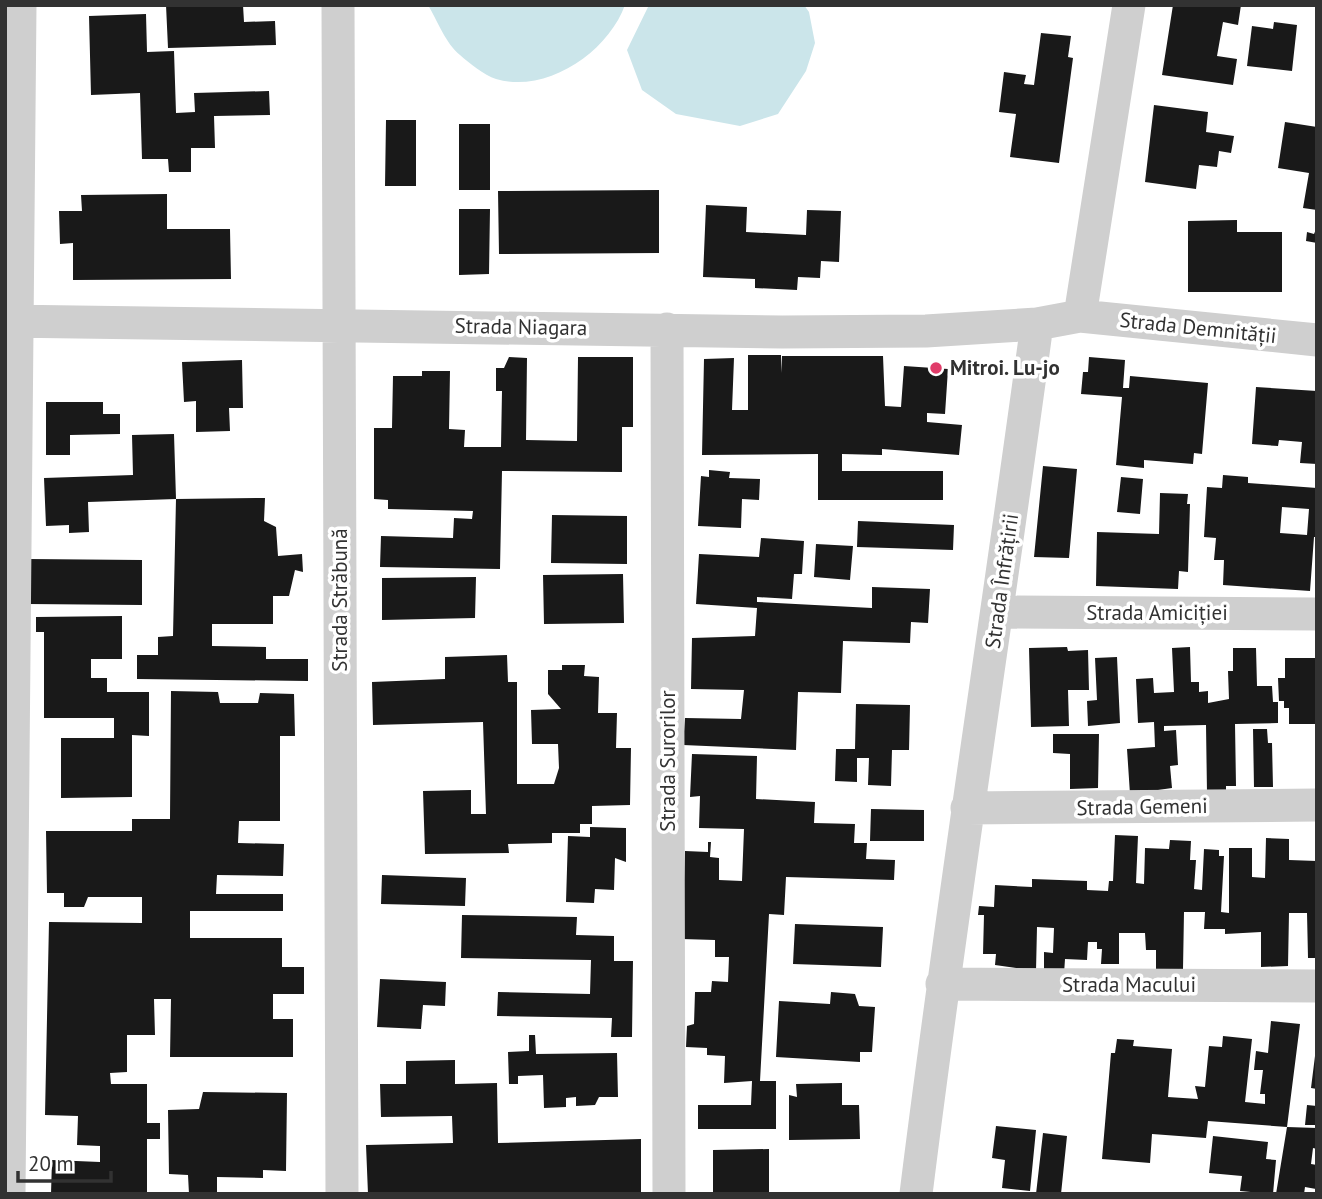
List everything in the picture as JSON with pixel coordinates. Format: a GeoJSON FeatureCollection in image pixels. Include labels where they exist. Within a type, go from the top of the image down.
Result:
{"type":"FeatureCollection","features":[{"type":"Feature","properties":{"kind":"street"},"geometry":{"type":"LineString","coordinates":[[9,1194],[11,321],[20,5]]}},
{"type":"Feature","properties":{"kind":"street","name":"Strada Străbună"},"geometry":{"type":"LineString","coordinates":[[338,5],[342,1194]]}},
{"type":"Feature","properties":{"kind":"street"},"geometry":{"type":"LineString","coordinates":[[1037,324],[1080,317],[1129,5]]}},
{"type":"Feature","properties":{"kind":"street","name":"Strada Demnității"},"geometry":{"type":"LineString","coordinates":[[1080,317],[1317,340]]}},
{"type":"Feature","properties":{"kind":"street","name":"Strada Niagara"},"geometry":{"type":"LineString","coordinates":[[11,321],[926,331],[1037,324]]}},
{"type":"Feature","properties":{"kind":"street","name":"Strada Înfrățirii"},"geometry":{"type":"LineString","coordinates":[[916,1194],[942,984],[998,612],[1037,324]]}},
{"type":"Feature","properties":{"kind":"street","name":"Strada Surorilor"},"geometry":{"type":"LineString","coordinates":[[667,329],[669,1194]]}},
{"type":"Feature","properties":{"kind":"street","name":"Strada Amiciției"},"geometry":{"type":"LineString","coordinates":[[998,612],[1317,614]]}},
{"type":"Feature","properties":{"kind":"street","name":"Strada Gemeni"},"geometry":{"type":"LineString","coordinates":[[967,808],[1317,805]]}},
{"type":"Feature","properties":{"kind":"street","name":"Strada Macului"},"geometry":{"type":"LineString","coordinates":[[942,984],[1317,986]]}},
{"type":"Feature","properties":{"kind":"water"},"geometry":{"type":"Polygon","coordinates":[[[428,5],[625,5],[605,38],[573,65],[555,75],[515,82],[491,77],[460,55],[446,38],[428,5]]]}},
{"type":"Feature","properties":{"kind":"water"},"geometry":{"type":"Polygon","coordinates":[[[649,5],[804,5],[809,12],[815,43],[806,71],[778,114],[740,126],[676,114],[642,90],[627,50],[649,5]]]}},
{"type":"Feature","properties":{"kind":"building"},"geometry":{"type":"Polygon","coordinates":[[[166,5],[243,5],[244,22],[275,21],[276,45],[168,48],[166,5]]]}},
{"type":"Feature","properties":{"kind":"building"},"geometry":{"type":"Polygon","coordinates":[[[1173,5],[1241,5],[1238,25],[1223,22],[1217,56],[1237,59],[1233,85],[1162,75],[1173,5]]]}},
{"type":"Feature","properties":{"kind":"building"},"geometry":{"type":"Polygon","coordinates":[[[146,14],[147,52],[174,51],[176,113],[195,112],[194,93],[269,91],[270,115],[214,116],[215,148],[191,148],[191,172],[169,172],[168,159],[142,159],[140,93],[91,95],[89,16],[146,14]]]}},
{"type":"Feature","properties":{"kind":"building"},"geometry":{"type":"Polygon","coordinates":[[[1274,22],[1297,25],[1292,71],[1247,66],[1252,26],[1273,29],[1274,22]]]}},
{"type":"Feature","properties":{"kind":"building"},"geometry":{"type":"Polygon","coordinates":[[[1041,33],[1071,36],[1068,57],[1073,58],[1059,163],[1010,157],[1016,114],[999,112],[1004,72],[1026,75],[1024,84],[1034,85],[1041,33]]]}},
{"type":"Feature","properties":{"kind":"building"},"geometry":{"type":"Polygon","coordinates":[[[1154,105],[1208,112],[1206,132],[1234,136],[1231,153],[1219,151],[1217,167],[1199,165],[1196,189],[1145,182],[1154,105]]]}},
{"type":"Feature","properties":{"kind":"building"},"geometry":{"type":"Polygon","coordinates":[[[386,120],[416,120],[416,186],[385,186],[386,120]]]}},
{"type":"Feature","properties":{"kind":"building"},"geometry":{"type":"Polygon","coordinates":[[[1285,122],[1317,127],[1317,210],[1303,208],[1309,173],[1278,168],[1285,122]]]}},
{"type":"Feature","properties":{"kind":"building"},"geometry":{"type":"Polygon","coordinates":[[[459,124],[490,124],[490,190],[459,190],[459,124]]]}},
{"type":"Feature","properties":{"kind":"building"},"geometry":{"type":"Polygon","coordinates":[[[659,190],[659,253],[499,254],[498,191],[659,190]]]}},
{"type":"Feature","properties":{"kind":"building"},"geometry":{"type":"Polygon","coordinates":[[[167,194],[167,229],[230,229],[231,279],[73,280],[73,243],[60,244],[59,211],[82,211],[81,195],[167,194]]]}},
{"type":"Feature","properties":{"kind":"building"},"geometry":{"type":"Polygon","coordinates":[[[706,205],[747,207],[746,232],[806,235],[807,210],[841,211],[839,262],[821,261],[820,278],[798,277],[797,290],[755,288],[755,279],[703,277],[706,205]]]}},
{"type":"Feature","properties":{"kind":"building"},"geometry":{"type":"Polygon","coordinates":[[[459,209],[490,209],[489,274],[459,275],[459,209]]]}},
{"type":"Feature","properties":{"kind":"building"},"geometry":{"type":"Polygon","coordinates":[[[1237,220],[1237,232],[1282,232],[1282,292],[1188,292],[1188,221],[1237,220]]]}},
{"type":"Feature","properties":{"kind":"building"},"geometry":{"type":"Polygon","coordinates":[[[1317,227],[1317,243],[1306,241],[1307,232],[1314,234],[1317,227]]]}},
{"type":"Feature","properties":{"kind":"building"},"geometry":{"type":"Polygon","coordinates":[[[748,355],[781,355],[781,373],[782,356],[883,356],[885,406],[901,407],[904,366],[948,369],[945,414],[927,413],[927,422],[962,425],[959,455],[882,449],[882,455],[842,454],[842,471],[943,471],[943,500],[818,500],[818,454],[702,455],[704,359],[734,358],[732,410],[748,410],[748,355]]]}},
{"type":"Feature","properties":{"kind":"building"},"geometry":{"type":"Polygon","coordinates":[[[509,357],[527,358],[526,440],[577,441],[578,357],[633,357],[633,427],[622,427],[622,472],[502,471],[500,569],[380,567],[381,536],[453,538],[454,518],[472,519],[473,511],[388,509],[388,500],[374,499],[374,428],[392,428],[393,376],[422,376],[422,371],[450,371],[449,429],[465,430],[464,447],[501,447],[502,391],[496,391],[496,368],[504,368],[509,357]]]}},
{"type":"Feature","properties":{"kind":"building"},"geometry":{"type":"Polygon","coordinates":[[[1089,357],[1125,360],[1123,388],[1129,388],[1130,376],[1208,383],[1202,454],[1194,453],[1193,464],[1144,460],[1144,468],[1116,465],[1122,397],[1081,394],[1083,372],[1088,372],[1089,357]]]}},
{"type":"Feature","properties":{"kind":"building"},"geometry":{"type":"Polygon","coordinates":[[[242,360],[243,408],[229,408],[230,431],[196,432],[196,401],[184,402],[182,362],[242,360]]]}},
{"type":"Feature","properties":{"kind":"building"},"geometry":{"type":"Polygon","coordinates":[[[1256,387],[1317,391],[1317,464],[1300,463],[1302,442],[1279,440],[1278,446],[1252,444],[1256,387]]]}},
{"type":"Feature","properties":{"kind":"building"},"geometry":{"type":"Polygon","coordinates":[[[46,402],[103,402],[103,414],[120,414],[120,434],[70,435],[70,455],[46,455],[46,402]]]}},
{"type":"Feature","properties":{"kind":"building"},"geometry":{"type":"Polygon","coordinates":[[[174,434],[176,499],[88,502],[89,532],[69,533],[69,525],[46,526],[44,478],[133,475],[132,435],[174,434]]]}},
{"type":"Feature","properties":{"kind":"building"},"geometry":{"type":"Polygon","coordinates":[[[1043,466],[1077,469],[1069,558],[1034,557],[1043,466]]]}},
{"type":"Feature","properties":{"kind":"building"},"geometry":{"type":"Polygon","coordinates":[[[709,470],[730,472],[729,478],[760,479],[759,500],[742,499],[741,528],[698,526],[701,476],[709,477],[709,470]]]}},
{"type":"Feature","properties":{"kind":"building"},"geometry":{"type":"Polygon","coordinates":[[[1223,475],[1248,477],[1248,483],[1317,488],[1317,537],[1314,537],[1310,591],[1223,585],[1224,560],[1214,560],[1216,538],[1204,537],[1207,487],[1222,488],[1223,475]],[[1282,507],[1280,533],[1307,535],[1309,509],[1282,507]]]}},
{"type":"Feature","properties":{"kind":"building"},"geometry":{"type":"Polygon","coordinates":[[[1121,477],[1143,479],[1140,514],[1117,512],[1121,477]]]}},
{"type":"Feature","properties":{"kind":"building"},"geometry":{"type":"Polygon","coordinates":[[[1160,493],[1188,494],[1187,504],[1190,504],[1188,572],[1179,571],[1178,589],[1096,586],[1097,532],[1159,534],[1160,493]]]}},
{"type":"Feature","properties":{"kind":"building"},"geometry":{"type":"Polygon","coordinates":[[[265,498],[264,521],[276,527],[278,556],[302,554],[303,572],[295,570],[289,596],[273,596],[273,624],[212,624],[212,646],[266,647],[266,659],[308,659],[308,681],[137,679],[137,655],[158,655],[158,637],[173,636],[176,499],[265,498]]]}},
{"type":"Feature","properties":{"kind":"building"},"geometry":{"type":"Polygon","coordinates":[[[552,515],[627,516],[627,564],[551,563],[552,515]]]}},
{"type":"Feature","properties":{"kind":"building"},"geometry":{"type":"Polygon","coordinates":[[[858,521],[954,525],[953,550],[857,547],[858,521]]]}},
{"type":"Feature","properties":{"kind":"building"},"geometry":{"type":"Polygon","coordinates":[[[761,538],[804,541],[802,574],[794,574],[792,599],[757,597],[757,602],[872,608],[872,587],[930,589],[928,623],[911,622],[910,643],[843,641],[841,693],[798,692],[796,750],[683,745],[685,718],[741,719],[744,690],[691,689],[692,638],[755,636],[757,608],[696,604],[699,554],[759,557],[761,538]]]}},
{"type":"Feature","properties":{"kind":"building"},"geometry":{"type":"Polygon","coordinates":[[[816,544],[853,546],[850,580],[814,577],[816,544]]]}},
{"type":"Feature","properties":{"kind":"building"},"geometry":{"type":"Polygon","coordinates":[[[28,559],[142,560],[142,605],[28,604],[28,559]]]}},
{"type":"Feature","properties":{"kind":"building"},"geometry":{"type":"Polygon","coordinates":[[[623,574],[624,623],[544,624],[543,575],[623,574]]]}},
{"type":"Feature","properties":{"kind":"building"},"geometry":{"type":"Polygon","coordinates":[[[476,577],[475,618],[382,620],[382,578],[476,577]]]}},
{"type":"Feature","properties":{"kind":"building"},"geometry":{"type":"Polygon","coordinates":[[[122,616],[122,659],[91,659],[91,678],[107,678],[107,692],[149,692],[149,736],[132,735],[132,797],[61,798],[61,738],[114,738],[114,718],[44,718],[44,632],[36,632],[36,617],[122,616]]]}},
{"type":"Feature","properties":{"kind":"building"},"geometry":{"type":"Polygon","coordinates":[[[1067,647],[1068,651],[1088,650],[1089,690],[1068,690],[1069,726],[1031,727],[1029,648],[1067,647]]]}},
{"type":"Feature","properties":{"kind":"building"},"geometry":{"type":"Polygon","coordinates":[[[1190,647],[1191,682],[1199,682],[1199,692],[1208,691],[1208,703],[1229,699],[1228,671],[1233,671],[1233,648],[1256,648],[1257,686],[1272,686],[1273,702],[1278,702],[1278,723],[1235,724],[1236,786],[1226,786],[1226,793],[1207,793],[1206,725],[1164,726],[1164,731],[1176,730],[1178,765],[1170,766],[1172,788],[1130,794],[1127,749],[1155,747],[1154,722],[1138,723],[1136,679],[1153,678],[1154,693],[1174,692],[1172,648],[1190,647]]]}},
{"type":"Feature","properties":{"kind":"building"},"geometry":{"type":"Polygon","coordinates":[[[507,655],[508,682],[517,682],[517,784],[554,784],[559,768],[558,744],[532,744],[531,710],[561,709],[548,694],[548,670],[562,670],[562,665],[585,665],[584,676],[599,677],[598,713],[617,713],[616,748],[631,748],[630,805],[592,806],[592,824],[580,824],[580,833],[552,833],[552,843],[508,844],[509,853],[425,854],[423,791],[471,790],[471,814],[486,814],[483,722],[373,725],[372,682],[445,679],[445,657],[507,655]]]}},
{"type":"Feature","properties":{"kind":"building"},"geometry":{"type":"Polygon","coordinates":[[[1117,657],[1120,723],[1088,726],[1087,701],[1097,700],[1095,658],[1117,657]]]}},
{"type":"Feature","properties":{"kind":"building"},"geometry":{"type":"Polygon","coordinates":[[[1285,658],[1317,658],[1317,724],[1289,724],[1289,708],[1284,708],[1284,701],[1279,701],[1278,678],[1285,678],[1285,658]]]}},
{"type":"Feature","properties":{"kind":"building"},"geometry":{"type":"Polygon","coordinates":[[[171,691],[218,692],[220,703],[258,703],[260,693],[294,694],[295,736],[280,736],[280,821],[239,821],[238,843],[284,844],[283,876],[217,875],[216,894],[283,894],[283,911],[190,911],[190,938],[282,938],[282,967],[304,967],[304,994],[273,994],[273,1019],[293,1019],[293,1057],[170,1057],[171,999],[154,999],[155,1035],[127,1035],[127,1072],[110,1073],[111,1084],[147,1084],[147,1123],[160,1123],[160,1139],[147,1139],[147,1194],[51,1194],[52,1160],[100,1162],[100,1146],[77,1145],[78,1116],[45,1115],[49,922],[142,923],[142,897],[88,897],[84,907],[64,907],[64,893],[47,893],[46,831],[132,831],[132,819],[170,819],[171,691]]]}},
{"type":"Feature","properties":{"kind":"building"},"geometry":{"type":"Polygon","coordinates":[[[856,704],[910,705],[909,750],[892,750],[891,786],[868,785],[869,758],[857,758],[857,782],[835,781],[836,749],[855,749],[856,704]]]}},
{"type":"Feature","properties":{"kind":"building"},"geometry":{"type":"Polygon","coordinates":[[[1253,729],[1267,729],[1268,743],[1272,743],[1273,787],[1254,787],[1253,729]]]}},
{"type":"Feature","properties":{"kind":"building"},"geometry":{"type":"Polygon","coordinates":[[[1053,734],[1099,734],[1098,788],[1070,789],[1070,754],[1053,753],[1053,734]]]}},
{"type":"Feature","properties":{"kind":"building"},"geometry":{"type":"Polygon","coordinates":[[[692,754],[757,756],[756,799],[815,802],[814,823],[855,824],[854,843],[867,843],[866,859],[895,860],[894,880],[786,877],[784,915],[769,914],[760,1081],[776,1081],[776,1129],[698,1129],[698,1105],[751,1105],[752,1081],[724,1083],[725,1056],[707,1055],[707,1048],[686,1047],[687,1026],[694,1024],[695,992],[711,992],[712,981],[728,982],[729,957],[715,957],[715,940],[682,939],[685,851],[708,852],[708,842],[711,842],[710,857],[719,858],[719,880],[742,881],[744,829],[699,828],[700,796],[690,797],[692,754]]]}},
{"type":"Feature","properties":{"kind":"building"},"geometry":{"type":"Polygon","coordinates":[[[871,809],[924,810],[924,841],[870,841],[871,809]]]}},
{"type":"Feature","properties":{"kind":"building"},"geometry":{"type":"Polygon","coordinates":[[[590,827],[626,828],[626,862],[615,858],[614,890],[595,889],[594,903],[566,902],[568,836],[590,837],[590,827]]]}},
{"type":"Feature","properties":{"kind":"building"},"geometry":{"type":"Polygon","coordinates":[[[1115,835],[1138,836],[1136,883],[1144,884],[1145,848],[1169,849],[1170,840],[1191,841],[1190,860],[1196,860],[1194,889],[1202,890],[1204,849],[1219,850],[1219,856],[1224,856],[1221,912],[1229,913],[1229,848],[1252,848],[1252,877],[1265,878],[1266,838],[1289,839],[1289,860],[1317,861],[1317,958],[1308,958],[1307,913],[1289,913],[1288,966],[1261,967],[1261,932],[1225,934],[1225,929],[1204,929],[1205,912],[1184,912],[1183,969],[1156,969],[1156,950],[1146,950],[1145,933],[1119,933],[1119,964],[1101,964],[1102,949],[1097,949],[1097,942],[1088,942],[1087,960],[1065,959],[1064,974],[1044,973],[1044,952],[1053,953],[1054,928],[1037,927],[1036,971],[995,965],[996,954],[983,954],[984,915],[978,915],[979,906],[994,907],[995,885],[1032,887],[1032,879],[1087,881],[1087,890],[1108,891],[1109,881],[1113,881],[1115,835]]]}},
{"type":"Feature","properties":{"kind":"building"},"geometry":{"type":"Polygon","coordinates":[[[382,875],[466,878],[465,906],[381,904],[382,875]]]}},
{"type":"Feature","properties":{"kind":"building"},"geometry":{"type":"Polygon","coordinates":[[[462,915],[577,917],[576,935],[614,936],[614,961],[633,961],[632,1037],[611,1037],[612,1018],[497,1016],[498,992],[590,994],[591,960],[461,958],[462,915]]]}},
{"type":"Feature","properties":{"kind":"building"},"geometry":{"type":"Polygon","coordinates":[[[795,924],[883,927],[881,967],[793,964],[795,924]]]}},
{"type":"Feature","properties":{"kind":"building"},"geometry":{"type":"Polygon","coordinates":[[[380,979],[446,982],[445,1006],[423,1005],[421,1029],[377,1027],[380,979]]]}},
{"type":"Feature","properties":{"kind":"building"},"geometry":{"type":"Polygon","coordinates":[[[831,992],[855,994],[859,1006],[875,1007],[872,1052],[860,1052],[860,1062],[776,1057],[779,1001],[830,1004],[831,992]]]}},
{"type":"Feature","properties":{"kind":"building"},"geometry":{"type":"Polygon","coordinates":[[[1271,1021],[1300,1024],[1287,1127],[1208,1121],[1206,1138],[1152,1134],[1150,1163],[1102,1159],[1111,1053],[1115,1053],[1117,1039],[1134,1040],[1133,1046],[1172,1049],[1168,1097],[1198,1099],[1195,1086],[1205,1087],[1209,1046],[1222,1047],[1223,1036],[1252,1039],[1245,1102],[1265,1104],[1265,1094],[1260,1094],[1263,1070],[1254,1070],[1256,1051],[1268,1053],[1271,1021]]]}},
{"type":"Feature","properties":{"kind":"building"},"geometry":{"type":"Polygon","coordinates":[[[529,1035],[535,1035],[536,1054],[617,1053],[618,1097],[599,1097],[595,1105],[576,1106],[576,1097],[566,1098],[566,1107],[544,1108],[543,1075],[518,1076],[518,1084],[509,1084],[508,1052],[529,1051],[529,1035]]]}},
{"type":"Feature","properties":{"kind":"building"},"geometry":{"type":"Polygon","coordinates":[[[1317,1056],[1317,1089],[1311,1088],[1317,1056]]]}},
{"type":"Feature","properties":{"kind":"building"},"geometry":{"type":"Polygon","coordinates":[[[455,1060],[455,1084],[497,1083],[498,1143],[641,1139],[641,1194],[368,1194],[366,1145],[453,1143],[452,1116],[381,1117],[380,1084],[406,1084],[406,1061],[455,1060]]]}},
{"type":"Feature","properties":{"kind":"building"},"geometry":{"type":"Polygon","coordinates":[[[842,1083],[842,1105],[859,1105],[860,1139],[789,1140],[789,1095],[797,1097],[796,1084],[842,1083]]]}},
{"type":"Feature","properties":{"kind":"building"},"geometry":{"type":"Polygon","coordinates":[[[203,1092],[287,1093],[286,1171],[263,1170],[263,1178],[217,1177],[217,1194],[189,1194],[188,1175],[169,1174],[168,1110],[199,1109],[203,1092]]]}},
{"type":"Feature","properties":{"kind":"building"},"geometry":{"type":"Polygon","coordinates":[[[1307,1105],[1317,1106],[1317,1125],[1305,1125],[1307,1105]]]}},
{"type":"Feature","properties":{"kind":"building"},"geometry":{"type":"Polygon","coordinates":[[[996,1126],[1036,1130],[1030,1191],[1002,1188],[1005,1160],[992,1158],[996,1126]]]}},
{"type":"Feature","properties":{"kind":"building"},"geometry":{"type":"Polygon","coordinates":[[[1287,1127],[1317,1128],[1317,1149],[1313,1148],[1311,1164],[1317,1165],[1316,1189],[1305,1187],[1304,1194],[1276,1194],[1287,1127]]]}},
{"type":"Feature","properties":{"kind":"building"},"geometry":{"type":"Polygon","coordinates":[[[1043,1133],[1067,1136],[1061,1194],[1036,1194],[1043,1133]]]}},
{"type":"Feature","properties":{"kind":"building"},"geometry":{"type":"Polygon","coordinates":[[[1213,1136],[1268,1142],[1266,1159],[1276,1160],[1273,1194],[1240,1191],[1242,1176],[1209,1173],[1213,1136]]]}},
{"type":"Feature","properties":{"kind":"building"},"geometry":{"type":"Polygon","coordinates":[[[769,1149],[769,1194],[713,1194],[713,1150],[769,1149]]]}},
{"type":"Feature","properties":{"kind":"place","name":"Mitroi. Lu-jo"},"geometry":{"type":"Point","coordinates":[936,368]}}]}
